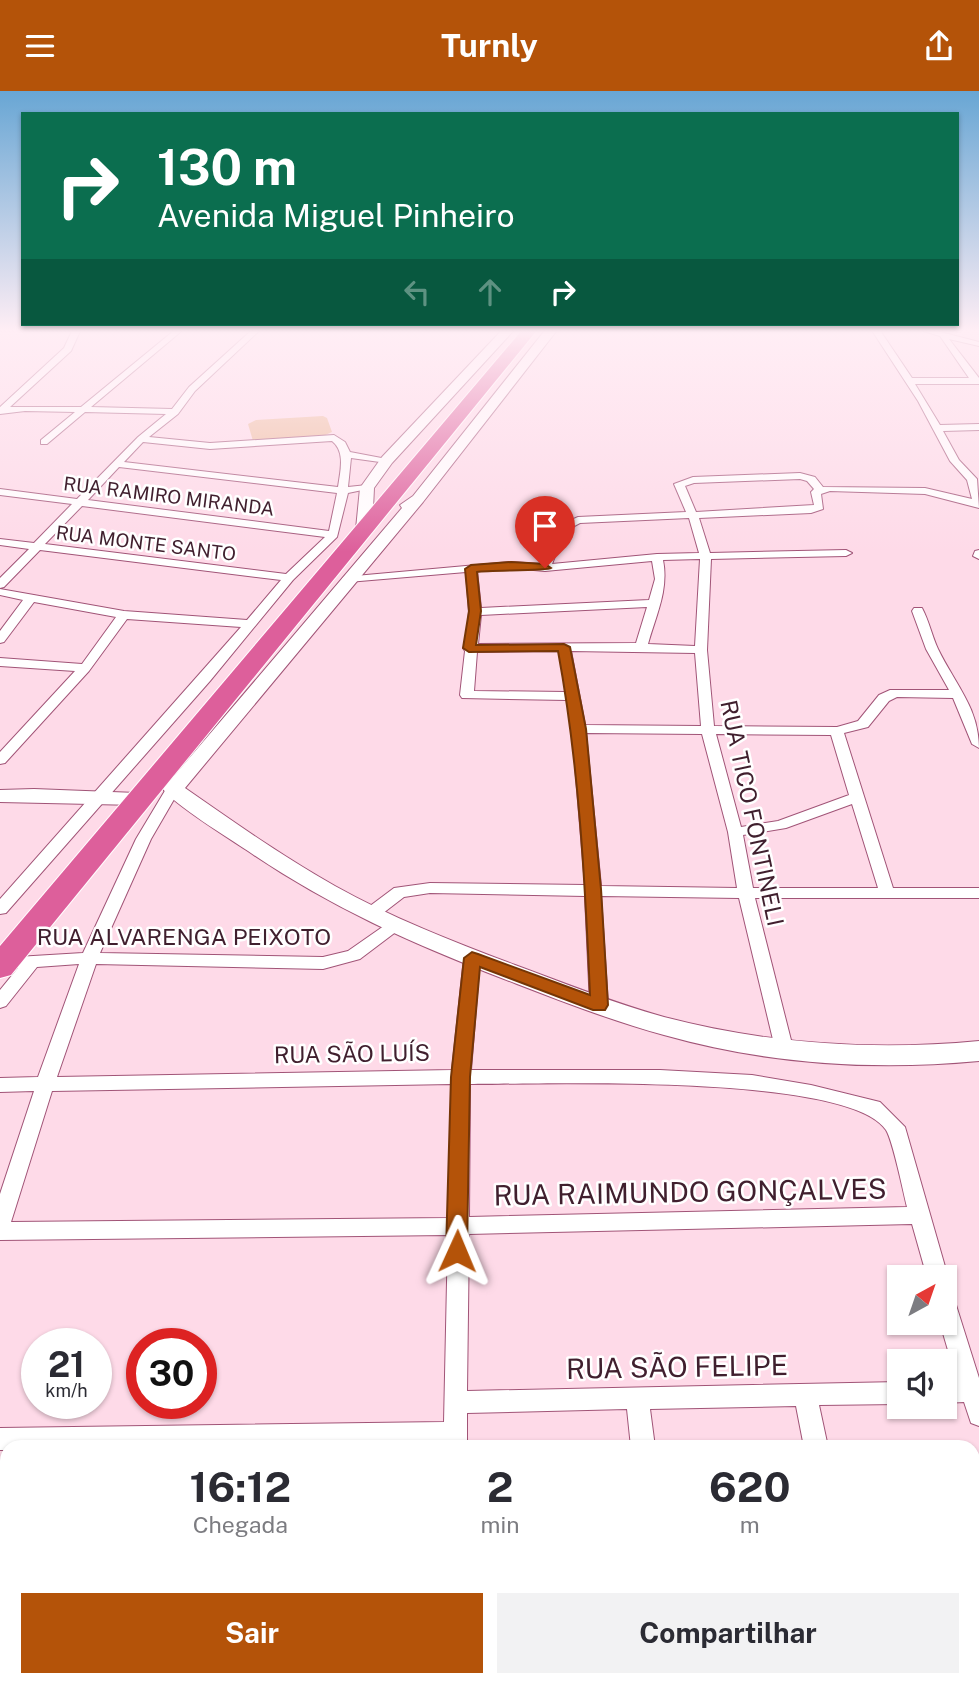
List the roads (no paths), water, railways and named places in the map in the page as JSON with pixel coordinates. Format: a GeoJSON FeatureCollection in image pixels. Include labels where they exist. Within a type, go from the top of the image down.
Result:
{"type":"FeatureCollection","features":[{"type":"Feature","properties":{"kind":"highway"},"geometry":{"type":"LineString","coordinates":[[2,965],[137,799],[164,785],[364,529],[469,403]]}},
{"type":"Feature","properties":{"kind":"street"},"geometry":{"type":"LineString","coordinates":[[44,442],[90,403]]}},
{"type":"Feature","properties":{"kind":"street"},"geometry":{"type":"LineString","coordinates":[[0,585],[39,548],[141,439],[175,412],[181,403]]}},
{"type":"Feature","properties":{"kind":"street"},"geometry":{"type":"LineString","coordinates":[[364,529],[367,488],[387,460],[440,403]]}},
{"type":"Feature","properties":{"kind":"street"},"geometry":{"type":"LineString","coordinates":[[0,1225],[90,958],[164,785],[418,499],[493,403]]}},
{"type":"Feature","properties":{"kind":"street"},"geometry":{"type":"LineString","coordinates":[[545,568],[560,529],[572,522],[816,509],[819,501],[816,492],[820,490],[925,491],[979,504],[975,481],[955,461],[922,403]]}},
{"type":"Feature","properties":{"kind":"street"},"geometry":{"type":"LineString","coordinates":[[1,411],[25,408],[175,412]]}},
{"type":"Feature","properties":{"kind":"street"},"geometry":{"type":"LineString","coordinates":[[938,428],[979,427]]}},
{"type":"Feature","properties":{"kind":"street"},"geometry":{"type":"LineString","coordinates":[[0,909],[289,578],[333,535],[343,491],[346,454],[342,444],[334,438],[210,446],[141,439]]}},
{"type":"Feature","properties":{"kind":"street"},"geometry":{"type":"LineString","coordinates":[[346,454],[387,460]]}},
{"type":"Feature","properties":{"kind":"street"},"geometry":{"type":"LineString","coordinates":[[118,464],[343,491],[367,488]]}},
{"type":"Feature","properties":{"kind":"street","name":"RUA TICO FONTINELI"},"geometry":{"type":"LineString","coordinates":[[784,1048],[746,893],[735,832],[708,731],[701,650],[706,556],[693,516],[680,488],[681,482],[800,476],[811,479],[820,490]]}},
{"type":"Feature","properties":{"kind":"street","name":"RUA RAMIRO MIRANDA"},"geometry":{"type":"LineString","coordinates":[[0,492],[333,535]]}},
{"type":"Feature","properties":{"kind":"street"},"geometry":{"type":"LineString","coordinates":[[364,529],[418,499]]}},
{"type":"Feature","properties":{"kind":"street","name":"RUA MONTE SANTO"},"geometry":{"type":"LineString","coordinates":[[0,542],[289,578]]}},
{"type":"Feature","properties":{"kind":"street"},"geometry":{"type":"LineString","coordinates":[[348,579],[511,565],[545,568],[657,557],[846,553]]}},
{"type":"Feature","properties":{"kind":"street"},"geometry":{"type":"LineString","coordinates":[[641,647],[662,579],[657,557]]}},
{"type":"Feature","properties":{"kind":"street"},"geometry":{"type":"LineString","coordinates":[[471,569],[475,611],[469,648],[467,695],[573,696]]}},
{"type":"Feature","properties":{"kind":"street"},"geometry":{"type":"LineString","coordinates":[[0,592],[124,615],[249,624]]}},
{"type":"Feature","properties":{"kind":"street"},"geometry":{"type":"LineString","coordinates":[[0,639],[30,599]]}},
{"type":"Feature","properties":{"kind":"street"},"geometry":{"type":"LineString","coordinates":[[475,611],[656,603]]}},
{"type":"Feature","properties":{"kind":"street"},"geometry":{"type":"LineString","coordinates":[[918,611],[932,649],[958,694],[979,744]]}},
{"type":"Feature","properties":{"kind":"street"},"geometry":{"type":"LineString","coordinates":[[0,760],[85,668],[124,615]]}},
{"type":"Feature","properties":{"kind":"street"},"geometry":{"type":"LineString","coordinates":[[564,647],[579,729],[593,889],[599,1005]]}},
{"type":"Feature","properties":{"kind":"street"},"geometry":{"type":"LineString","coordinates":[[469,648],[641,647],[701,650]]}},
{"type":"Feature","properties":{"kind":"street"},"geometry":{"type":"LineString","coordinates":[[0,662],[85,668]]}},
{"type":"Feature","properties":{"kind":"street"},"geometry":{"type":"LineString","coordinates":[[579,729],[837,731],[863,724],[884,698],[895,693],[958,694]]}},
{"type":"Feature","properties":{"kind":"street"},"geometry":{"type":"LineString","coordinates":[[837,731],[887,893]]}},
{"type":"Feature","properties":{"kind":"street"},"geometry":{"type":"LineString","coordinates":[[164,785],[328,892],[472,958],[665,1027],[784,1048],[865,1055],[922,1056],[979,1051]]}},
{"type":"Feature","properties":{"kind":"street"},"geometry":{"type":"LineString","coordinates":[[0,796],[21,794],[97,800],[137,799]]}},
{"type":"Feature","properties":{"kind":"street"},"geometry":{"type":"LineString","coordinates":[[735,832],[781,825],[857,797]]}},
{"type":"Feature","properties":{"kind":"street"},"geometry":{"type":"LineString","coordinates":[[372,913],[400,892],[416,888],[979,893]]}},
{"type":"Feature","properties":{"kind":"street","name":"RUA ALVARENGA PEIXOTO"},"geometry":{"type":"LineString","coordinates":[[2,965],[33,960],[90,958],[323,963],[354,955],[397,925]]}},
{"type":"Feature","properties":{"kind":"street"},"geometry":{"type":"LineString","coordinates":[[0,1439],[455,1440],[461,1077],[472,958]]}},
{"type":"Feature","properties":{"kind":"street"},"geometry":{"type":"LineString","coordinates":[[0,1002],[33,960]]}},
{"type":"Feature","properties":{"kind":"street","name":"RUA SÃO LUÍS"},"geometry":{"type":"LineString","coordinates":[[0,1085],[461,1077],[660,1077],[771,1084],[873,1107],[888,1120],[898,1136],[918,1215]]}},
{"type":"Feature","properties":{"kind":"street"},"geometry":{"type":"LineString","coordinates":[[918,1215],[933,1265]]}},
{"type":"Feature","properties":{"kind":"street","name":"RUA RAIMUNDO GONÇALVES"},"geometry":{"type":"LineString","coordinates":[[0,1231],[457,1226],[918,1215]]}},
{"type":"Feature","properties":{"kind":"street"},"geometry":{"type":"LineString","coordinates":[[955,1335],[975,1391],[979,1415]]}},
{"type":"Feature","properties":{"kind":"street"},"geometry":{"type":"LineString","coordinates":[[957,1392],[975,1391]]}},
{"type":"Feature","properties":{"kind":"street","name":"RUA SÃO FELIPE"},"geometry":{"type":"LineString","coordinates":[[455,1402],[887,1393]]}},
{"type":"Feature","properties":{"kind":"street"},"geometry":{"type":"LineString","coordinates":[[804,1395],[814,1440]]}},
{"type":"Feature","properties":{"kind":"street"},"geometry":{"type":"LineString","coordinates":[[637,1397],[642,1440]]}}]}
